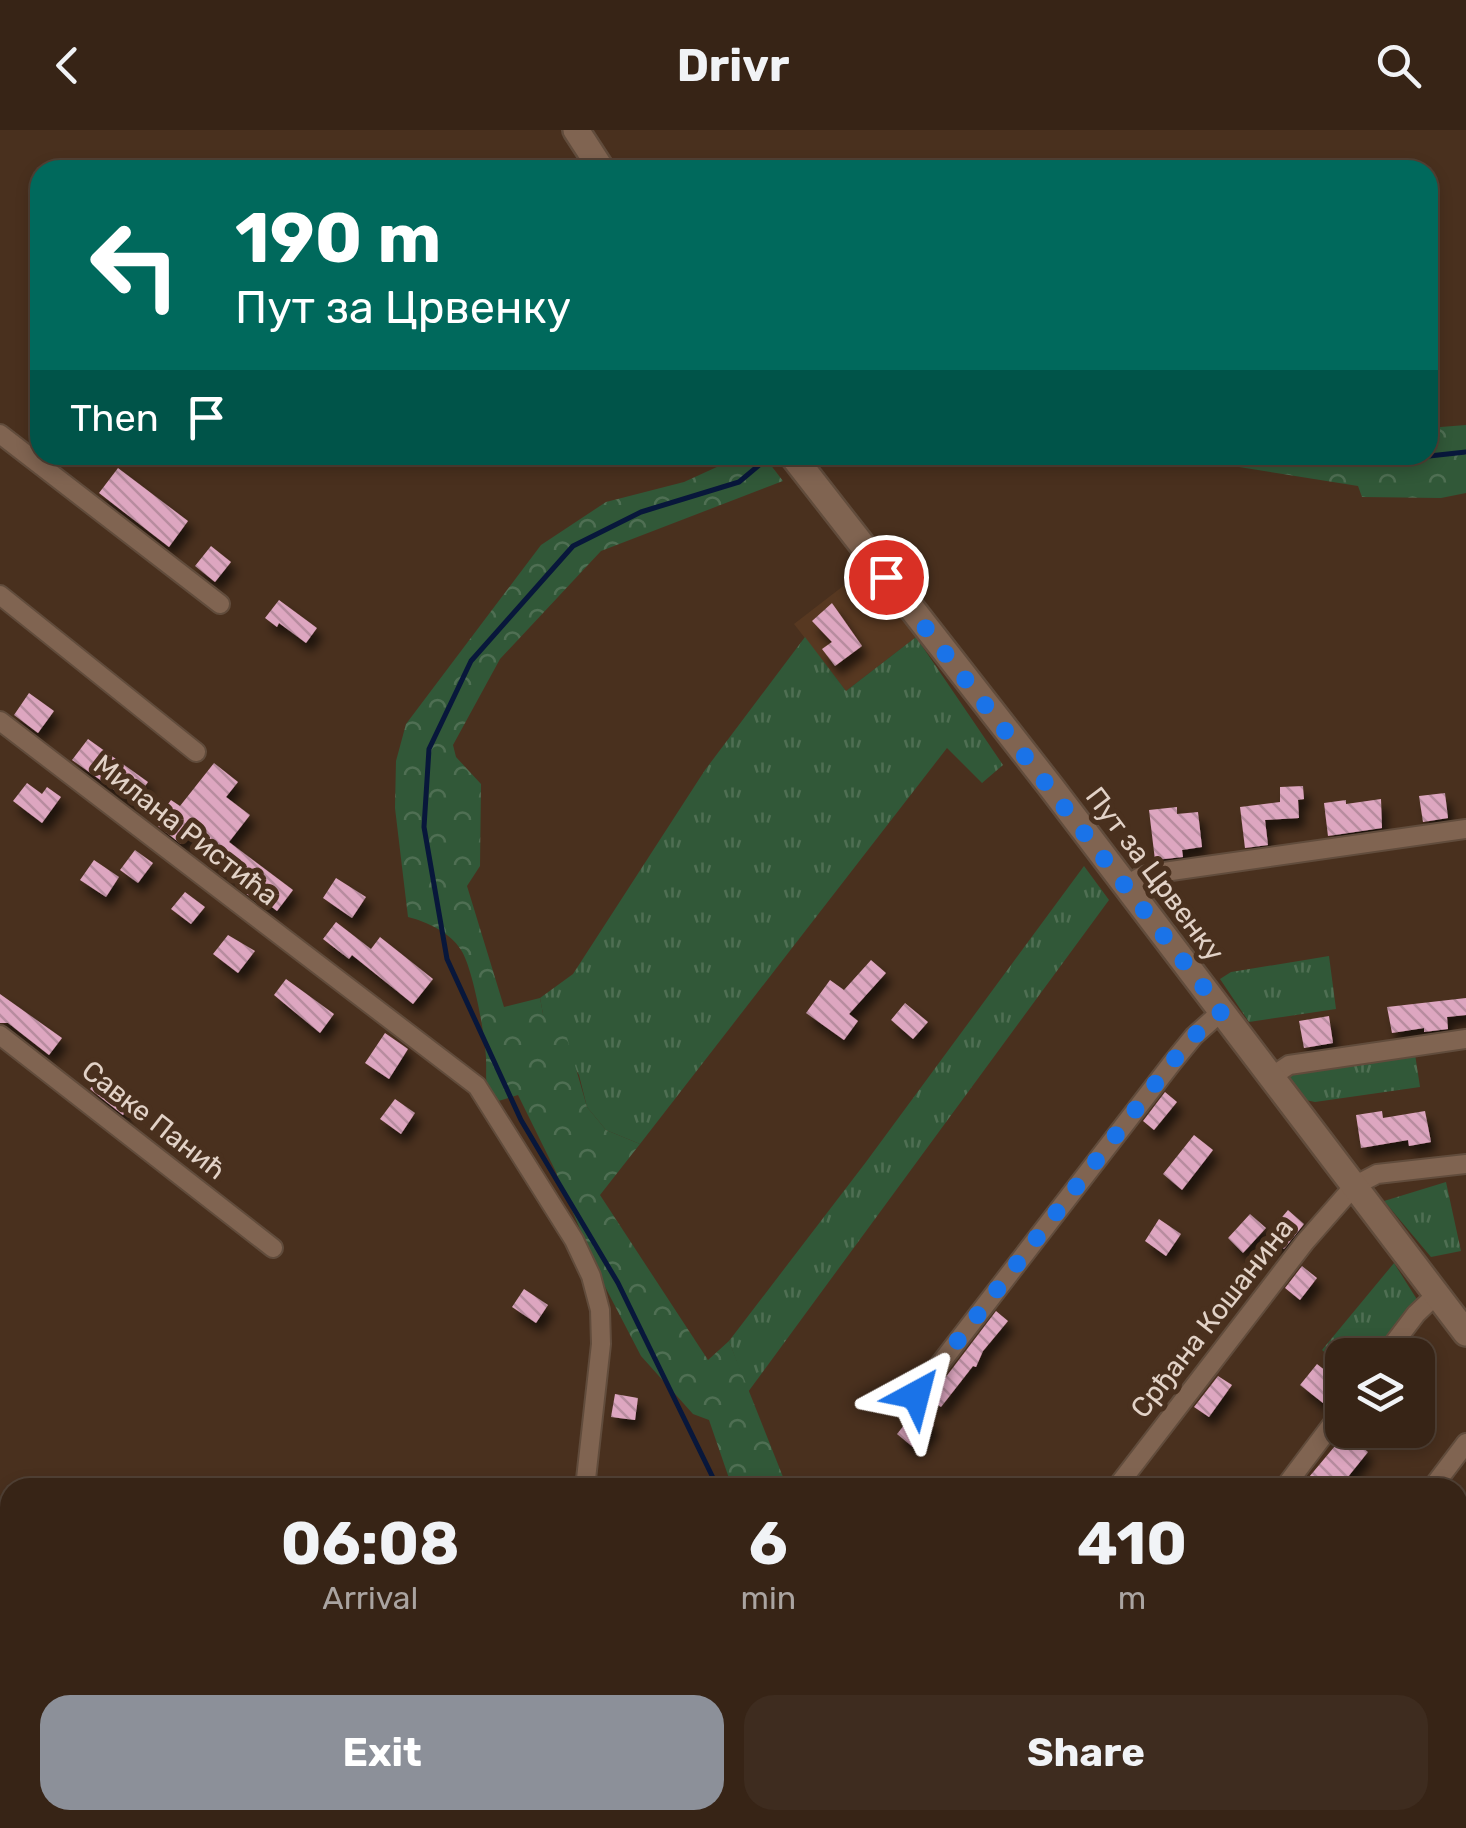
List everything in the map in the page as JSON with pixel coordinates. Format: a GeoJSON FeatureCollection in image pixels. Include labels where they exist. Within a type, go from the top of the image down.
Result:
{"type":"FeatureCollection","features":[{"type":"Feature","properties":{"kind":"street"},"geometry":{"type":"LineString","coordinates":[[576,130],[596,160]]}},
{"type":"Feature","properties":{"kind":"street"},"geometry":{"type":"LineString","coordinates":[[0,434],[30,457]]}},
{"type":"Feature","properties":{"kind":"street"},"geometry":{"type":"LineString","coordinates":[[40,465],[220,604]]}},
{"type":"Feature","properties":{"kind":"street","name":"Пут за Црвенку"},"geometry":{"type":"LineString","coordinates":[[800,465],[1466,1332]]}},
{"type":"Feature","properties":{"kind":"street"},"geometry":{"type":"LineString","coordinates":[[0,595],[196,752]]}},
{"type":"Feature","properties":{"kind":"street","name":"Милана Ристића"},"geometry":{"type":"LineString","coordinates":[[0,721],[477,1086],[592,1276],[600,1310],[601,1344],[586,1478]]}},
{"type":"Feature","properties":{"kind":"street"},"geometry":{"type":"LineString","coordinates":[[1126,885],[1142,876],[1164,872],[1466,829]]}},
{"type":"Feature","properties":{"kind":"street"},"geometry":{"type":"LineString","coordinates":[[916,1395],[1172,1062],[1222,1011]]}},
{"type":"Feature","properties":{"kind":"street","name":"Савке Панић"},"geometry":{"type":"LineString","coordinates":[[0,1035],[273,1248]]}},
{"type":"Feature","properties":{"kind":"street"},"geometry":{"type":"LineString","coordinates":[[1272,1076],[1289,1065],[1466,1038]]}},
{"type":"Feature","properties":{"kind":"street"},"geometry":{"type":"LineString","coordinates":[[1354,1186],[1377,1174],[1466,1164]]}},
{"type":"Feature","properties":{"kind":"street","name":"Срђана Кошанина"},"geometry":{"type":"LineString","coordinates":[[1124,1478],[1326,1216],[1354,1186]]}},
{"type":"Feature","properties":{"kind":"street"},"geometry":{"type":"LineString","coordinates":[[1398,1338],[1437,1294]]}},
{"type":"Feature","properties":{"kind":"street"},"geometry":{"type":"LineString","coordinates":[[1291,1478],[1325,1433]]}},
{"type":"Feature","properties":{"kind":"street"},"geometry":{"type":"LineString","coordinates":[[1440,1478],[1466,1443]]}},
{"type":"Feature","properties":{"kind":"shaded area"},"geometry":{"type":"Polygon","coordinates":[[[864,570],[916,637],[846,691],[794,624],[864,570]]]}},
{"type":"Feature","properties":{"kind":"green space"},"geometry":{"type":"Polygon","coordinates":[[[1466,425],[1466,493],[1441,498],[1362,497],[1358,486],[1232,465],[1438,465],[1438,427],[1466,425]]]}},
{"type":"Feature","properties":{"kind":"green space"},"geometry":{"type":"Polygon","coordinates":[[[721,465],[771,465],[783,481],[601,551],[500,659],[453,745],[456,757],[481,784],[480,866],[467,886],[504,1007],[540,998],[543,1014],[566,1034],[587,1107],[606,1130],[640,1144],[600,1195],[708,1360],[729,1341],[783,1478],[729,1478],[709,1420],[693,1414],[641,1356],[601,1279],[518,1095],[495,1102],[489,1091],[478,1002],[461,950],[438,929],[408,917],[395,808],[396,761],[406,724],[541,545],[606,502],[684,482],[721,465]]]}},
{"type":"Feature","properties":{"kind":"green space"},"geometry":{"type":"Polygon","coordinates":[[[805,637],[846,691],[916,637],[1003,765],[982,783],[947,748],[640,1144],[606,1130],[587,1107],[579,1075],[543,1014],[540,998],[573,974],[705,770],[805,637]]]}},
{"type":"Feature","properties":{"kind":"green space"},"geometry":{"type":"Polygon","coordinates":[[[1084,866],[1109,900],[748,1392],[729,1341],[1084,866]]]}},
{"type":"Feature","properties":{"kind":"green space"},"geometry":{"type":"Polygon","coordinates":[[[1329,956],[1336,1009],[1249,1022],[1220,979],[1231,972],[1329,956]]]}},
{"type":"Feature","properties":{"kind":"green space"},"geometry":{"type":"Polygon","coordinates":[[[1415,1054],[1420,1087],[1315,1102],[1301,1099],[1283,1074],[1415,1054]]]}},
{"type":"Feature","properties":{"kind":"green space"},"geometry":{"type":"Polygon","coordinates":[[[1446,1182],[1461,1251],[1431,1257],[1384,1201],[1446,1182]]]}},
{"type":"Feature","properties":{"kind":"green space"},"geometry":{"type":"Polygon","coordinates":[[[1394,1263],[1418,1301],[1389,1338],[1332,1338],[1394,1263]]]}},
{"type":"Feature","properties":{"kind":"building"},"geometry":{"type":"Polygon","coordinates":[[[118,468],[188,521],[169,547],[99,493],[118,468]]]}},
{"type":"Feature","properties":{"kind":"building"},"geometry":{"type":"Polygon","coordinates":[[[211,546],[231,562],[215,582],[195,566],[211,546]]]}},
{"type":"Feature","properties":{"kind":"building"},"geometry":{"type":"Polygon","coordinates":[[[279,600],[317,628],[306,643],[279,623],[277,627],[265,618],[279,600]]]}},
{"type":"Feature","properties":{"kind":"building"},"geometry":{"type":"Polygon","coordinates":[[[832,603],[862,646],[835,666],[822,649],[832,642],[812,621],[832,603]]]}},
{"type":"Feature","properties":{"kind":"building"},"geometry":{"type":"Polygon","coordinates":[[[29,693],[54,711],[38,733],[14,715],[29,693]]]}},
{"type":"Feature","properties":{"kind":"building"},"geometry":{"type":"Polygon","coordinates":[[[88,739],[148,782],[133,803],[72,760],[88,739]]]}},
{"type":"Feature","properties":{"kind":"building"},"geometry":{"type":"Polygon","coordinates":[[[214,763],[238,782],[226,797],[250,815],[229,842],[293,890],[277,911],[244,892],[248,888],[207,856],[213,848],[191,830],[181,844],[158,826],[164,818],[160,815],[171,800],[180,806],[214,763]]]}},
{"type":"Feature","properties":{"kind":"building"},"geometry":{"type":"Polygon","coordinates":[[[27,783],[42,794],[47,787],[61,797],[42,823],[13,801],[27,783]]]}},
{"type":"Feature","properties":{"kind":"building"},"geometry":{"type":"Polygon","coordinates":[[[1303,786],[1304,799],[1298,800],[1299,818],[1265,820],[1268,845],[1245,848],[1240,807],[1280,802],[1280,787],[1303,786]]]}},
{"type":"Feature","properties":{"kind":"building"},"geometry":{"type":"Polygon","coordinates":[[[1445,793],[1448,818],[1423,822],[1419,796],[1445,793]]]}},
{"type":"Feature","properties":{"kind":"building"},"geometry":{"type":"Polygon","coordinates":[[[1381,799],[1382,828],[1328,836],[1324,803],[1381,799]]]}},
{"type":"Feature","properties":{"kind":"building"},"geometry":{"type":"Polygon","coordinates":[[[1177,807],[1177,814],[1198,812],[1202,847],[1182,850],[1183,857],[1155,860],[1149,810],[1177,807]]]}},
{"type":"Feature","properties":{"kind":"building"},"geometry":{"type":"Polygon","coordinates":[[[135,850],[153,863],[138,883],[120,870],[135,850]]]}},
{"type":"Feature","properties":{"kind":"building"},"geometry":{"type":"Polygon","coordinates":[[[94,860],[119,877],[106,897],[80,880],[94,860]]]}},
{"type":"Feature","properties":{"kind":"building"},"geometry":{"type":"Polygon","coordinates":[[[336,878],[366,897],[352,918],[323,898],[336,878]]]}},
{"type":"Feature","properties":{"kind":"building"},"geometry":{"type":"Polygon","coordinates":[[[185,892],[205,907],[191,924],[171,909],[185,892]]]}},
{"type":"Feature","properties":{"kind":"building"},"geometry":{"type":"Polygon","coordinates":[[[336,922],[371,949],[380,937],[433,979],[413,1004],[352,955],[349,959],[323,939],[336,922]]]}},
{"type":"Feature","properties":{"kind":"building"},"geometry":{"type":"Polygon","coordinates":[[[228,935],[255,951],[238,973],[213,954],[228,935]]]}},
{"type":"Feature","properties":{"kind":"building"},"geometry":{"type":"Polygon","coordinates":[[[871,960],[886,973],[849,1014],[858,1021],[844,1040],[806,1013],[830,980],[844,990],[871,960]]]}},
{"type":"Feature","properties":{"kind":"building"},"geometry":{"type":"Polygon","coordinates":[[[286,979],[334,1014],[320,1033],[274,995],[286,979]]]}},
{"type":"Feature","properties":{"kind":"building"},"geometry":{"type":"Polygon","coordinates":[[[0,994],[62,1038],[49,1055],[8,1023],[0,1023],[0,994]]]}},
{"type":"Feature","properties":{"kind":"building"},"geometry":{"type":"Polygon","coordinates":[[[1466,998],[1466,1015],[1447,1017],[1448,1029],[1392,1033],[1387,1007],[1466,998]]]}},
{"type":"Feature","properties":{"kind":"building"},"geometry":{"type":"Polygon","coordinates":[[[905,1003],[928,1022],[913,1039],[891,1020],[905,1003]]]}},
{"type":"Feature","properties":{"kind":"building"},"geometry":{"type":"Polygon","coordinates":[[[1329,1016],[1333,1043],[1304,1048],[1299,1021],[1329,1016]]]}},
{"type":"Feature","properties":{"kind":"building"},"geometry":{"type":"Polygon","coordinates":[[[385,1033],[408,1049],[389,1079],[365,1063],[385,1033]]]}},
{"type":"Feature","properties":{"kind":"building"},"geometry":{"type":"Polygon","coordinates":[[[102,1074],[135,1100],[123,1115],[90,1089],[102,1074]]]}},
{"type":"Feature","properties":{"kind":"building"},"geometry":{"type":"Polygon","coordinates":[[[1165,1092],[1177,1102],[1154,1130],[1143,1121],[1165,1092]]]}},
{"type":"Feature","properties":{"kind":"building"},"geometry":{"type":"Polygon","coordinates":[[[395,1099],[415,1113],[401,1134],[380,1119],[395,1099]]]}},
{"type":"Feature","properties":{"kind":"building"},"geometry":{"type":"Polygon","coordinates":[[[1382,1111],[1383,1118],[1425,1111],[1431,1142],[1409,1146],[1408,1140],[1361,1148],[1356,1115],[1382,1111]]]}},
{"type":"Feature","properties":{"kind":"building"},"geometry":{"type":"Polygon","coordinates":[[[1194,1135],[1213,1150],[1182,1190],[1163,1174],[1194,1135]]]}},
{"type":"Feature","properties":{"kind":"building"},"geometry":{"type":"Polygon","coordinates":[[[1288,1210],[1304,1224],[1284,1249],[1267,1235],[1288,1210]]]}},
{"type":"Feature","properties":{"kind":"building"},"geometry":{"type":"Polygon","coordinates":[[[1250,1214],[1266,1228],[1243,1253],[1228,1238],[1250,1214]]]}},
{"type":"Feature","properties":{"kind":"building"},"geometry":{"type":"Polygon","coordinates":[[[1159,1219],[1181,1234],[1166,1256],[1145,1241],[1159,1219]]]}},
{"type":"Feature","properties":{"kind":"building"},"geometry":{"type":"Polygon","coordinates":[[[1302,1266],[1317,1278],[1300,1300],[1285,1288],[1302,1266]]]}},
{"type":"Feature","properties":{"kind":"building"},"geometry":{"type":"Polygon","coordinates":[[[524,1289],[548,1305],[536,1323],[512,1307],[524,1289]]]}},
{"type":"Feature","properties":{"kind":"building"},"geometry":{"type":"Polygon","coordinates":[[[996,1311],[1008,1321],[983,1351],[976,1367],[941,1407],[933,1402],[942,1388],[939,1386],[996,1311]]]}},
{"type":"Feature","properties":{"kind":"building"},"geometry":{"type":"Polygon","coordinates":[[[1317,1364],[1325,1370],[1325,1401],[1323,1403],[1300,1385],[1317,1364]]]}},
{"type":"Feature","properties":{"kind":"building"},"geometry":{"type":"Polygon","coordinates":[[[1218,1376],[1232,1385],[1209,1417],[1194,1407],[1218,1376]]]}},
{"type":"Feature","properties":{"kind":"building"},"geometry":{"type":"Polygon","coordinates":[[[615,1394],[638,1398],[635,1420],[611,1417],[615,1394]]]}},
{"type":"Feature","properties":{"kind":"building"},"geometry":{"type":"Polygon","coordinates":[[[916,1410],[934,1425],[914,1448],[897,1434],[916,1410]]]}},
{"type":"Feature","properties":{"kind":"building"},"geometry":{"type":"Polygon","coordinates":[[[1333,1448],[1363,1448],[1368,1452],[1347,1478],[1308,1478],[1333,1448]]]}},
{"type":"Feature","properties":{"kind":"waterway"},"geometry":{"type":"LineString","coordinates":[[1438,455],[1466,452]]}},
{"type":"Feature","properties":{"kind":"waterway"},"geometry":{"type":"LineString","coordinates":[[713,1478],[618,1283],[521,1120],[447,959],[424,827],[429,749],[471,661],[573,546],[641,512],[739,482],[759,465]]}},
{"type":"Feature","properties":{"kind":"route"},"geometry":{"type":"LineString","coordinates":[[886,577],[1222,1011],[1172,1062],[916,1395]]}}]}
